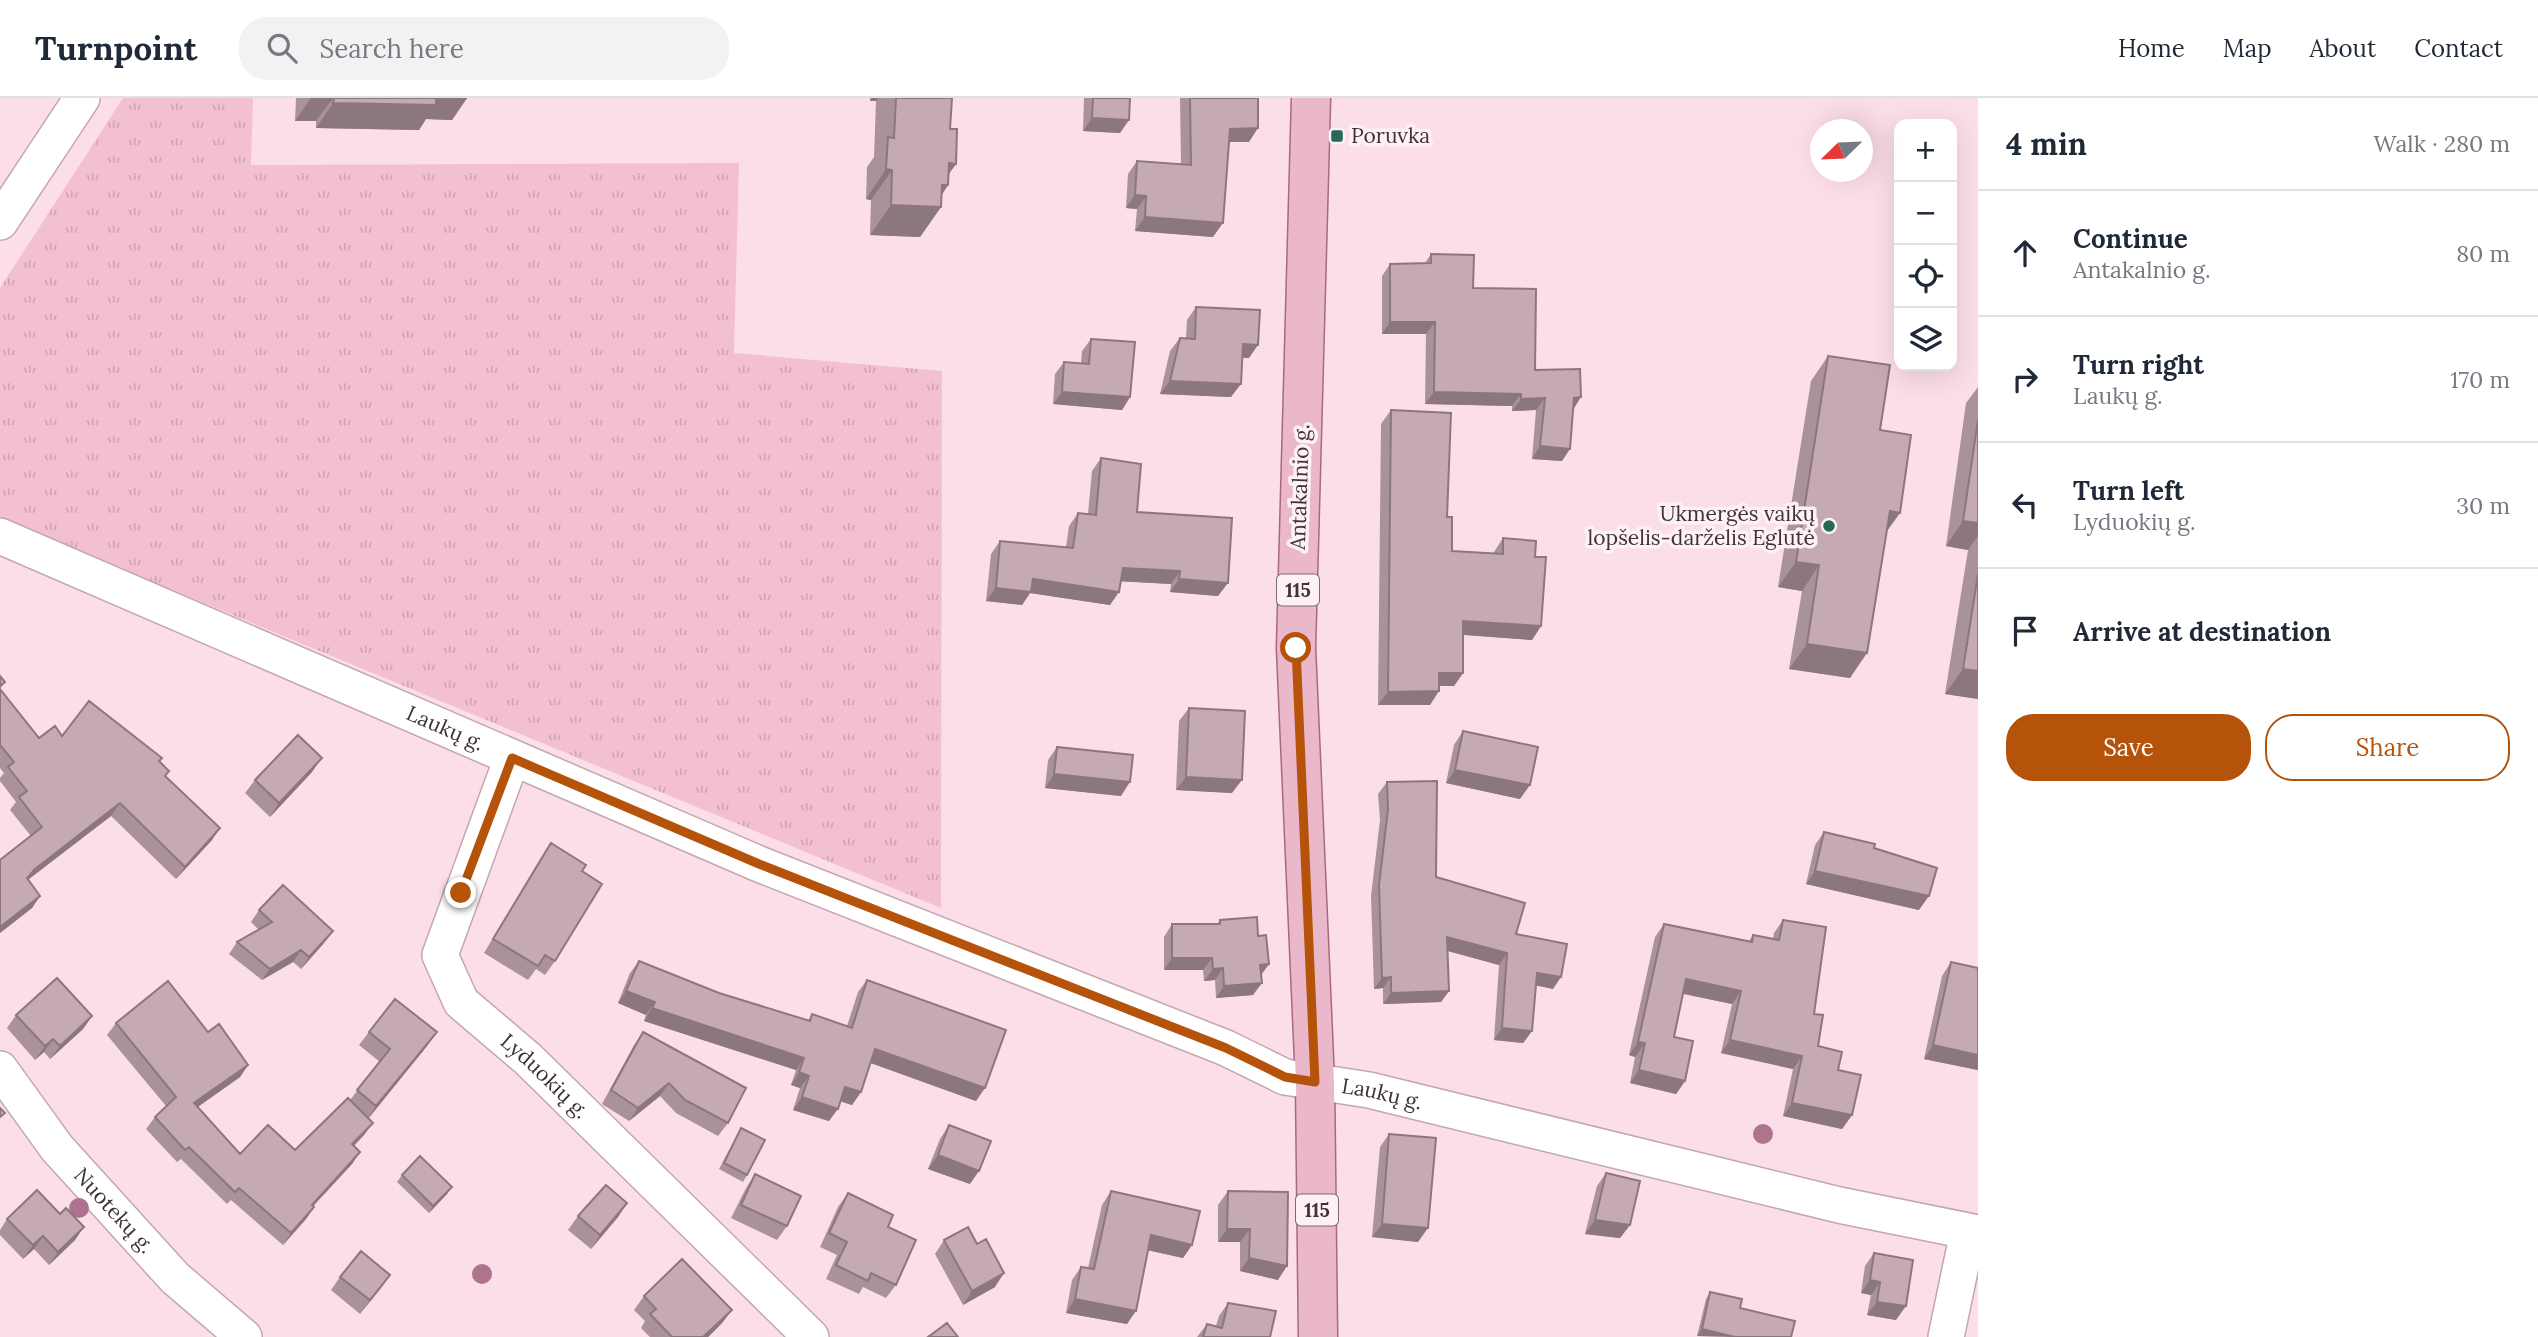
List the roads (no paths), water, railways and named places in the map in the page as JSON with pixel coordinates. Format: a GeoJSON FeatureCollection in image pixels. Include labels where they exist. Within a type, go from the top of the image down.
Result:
{"type":"FeatureCollection","features":[{"type":"Feature","properties":{"kind":"main road","name":"Antakalnio g."},"geometry":{"type":"LineString","coordinates":[[1311,98],[1296,648],[1315,1082],[1318,1337]]}},
{"type":"Feature","properties":{"kind":"street"},"geometry":{"type":"LineString","coordinates":[[0,222],[82,98]]}},
{"type":"Feature","properties":{"kind":"street","name":"Laukų g."},"geometry":{"type":"LineString","coordinates":[[0,536],[759,864],[1226,1048],[1285,1077],[1369,1090],[1839,1205],[1973,1233]]}},
{"type":"Feature","properties":{"kind":"street","name":"Lyduokių g."},"geometry":{"type":"LineString","coordinates":[[512,758],[440,955],[461,1002],[528,1059],[811,1337]]}},
{"type":"Feature","properties":{"kind":"street","name":"Nuotekų g."},"geometry":{"type":"LineString","coordinates":[[0,1069],[57,1148],[175,1278],[244,1337]]}},
{"type":"Feature","properties":{"kind":"street"},"geometry":{"type":"LineString","coordinates":[[1946,1337],[1973,1233]]}},
{"type":"Feature","properties":{"kind":"place","name":"Poruvka"},"geometry":{"type":"Point","coordinates":[1337,136]}},
{"type":"Feature","properties":{"kind":"place","name":"Ukmergės vaikų lopšelis-darželis Eglutė"},"geometry":{"type":"Point","coordinates":[1829,526]}}]}
